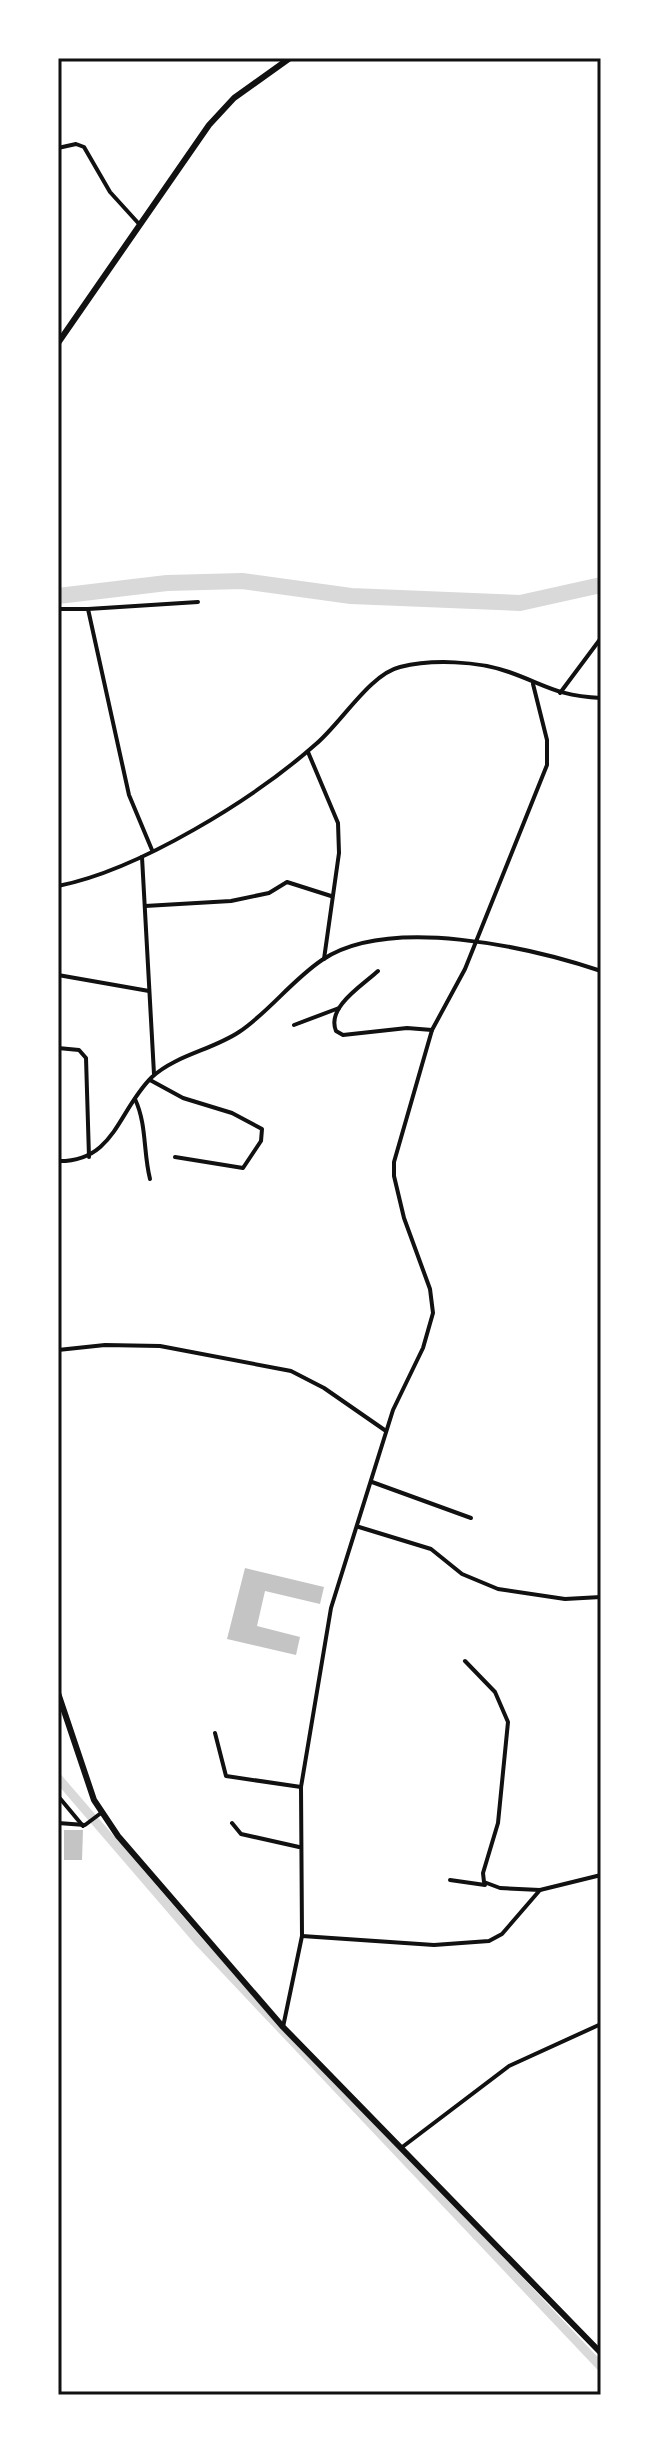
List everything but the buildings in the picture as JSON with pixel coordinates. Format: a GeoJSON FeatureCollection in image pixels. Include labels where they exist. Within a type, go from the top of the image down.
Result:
{"type":"FeatureCollection","features":[{"type":"Feature","properties":{"kind":"main road"},"geometry":{"type":"LineString","coordinates":[[58,343],[221,111],[290,58]]}},
{"type":"Feature","properties":{"kind":"main road"},"geometry":{"type":"LineString","coordinates":[[58,1693],[88,1787],[101,1813],[283,2027],[601,2353]]}},
{"type":"Feature","properties":{"kind":"street"},"geometry":{"type":"LineString","coordinates":[[58,148],[76,144],[84,147],[110,192],[140,225]]}},
{"type":"Feature","properties":{"kind":"street"},"geometry":{"type":"LineString","coordinates":[[58,609],[198,602]]}},
{"type":"Feature","properties":{"kind":"street"},"geometry":{"type":"LineString","coordinates":[[88,609],[129,795],[152,850]]}},
{"type":"Feature","properties":{"kind":"street"},"geometry":{"type":"LineString","coordinates":[[560,693],[601,638]]}},
{"type":"Feature","properties":{"kind":"street"},"geometry":{"type":"LineString","coordinates":[[58,886],[102,875],[142,857],[233,805],[308,751],[377,679],[397,668],[477,666],[511,673],[560,693],[601,698]]}},
{"type":"Feature","properties":{"kind":"street"},"geometry":{"type":"LineString","coordinates":[[283,2027],[302,1936],[299,1847],[301,1787],[331,1608],[359,1527],[386,1431],[423,1348],[433,1313],[430,1289],[404,1218],[393,1170],[405,1112],[432,1030],[477,940],[547,765],[547,740],[533,684]]}},
{"type":"Feature","properties":{"kind":"street"},"geometry":{"type":"LineString","coordinates":[[308,751],[338,823],[339,853],[324,959]]}},
{"type":"Feature","properties":{"kind":"street"},"geometry":{"type":"LineString","coordinates":[[142,857],[152,1078]]}},
{"type":"Feature","properties":{"kind":"street"},"geometry":{"type":"LineString","coordinates":[[145,906],[231,901],[269,893],[287,882],[331,896]]}},
{"type":"Feature","properties":{"kind":"street"},"geometry":{"type":"LineString","coordinates":[[58,1161],[89,1157],[109,1140],[152,1078],[240,1032],[324,959],[402,937],[477,940],[601,971]]}},
{"type":"Feature","properties":{"kind":"street"},"geometry":{"type":"LineString","coordinates":[[294,1025],[339,1008],[378,971]]}},
{"type":"Feature","properties":{"kind":"street"},"geometry":{"type":"LineString","coordinates":[[58,975],[149,991]]}},
{"type":"Feature","properties":{"kind":"street"},"geometry":{"type":"LineString","coordinates":[[339,1008],[334,1025],[340,1034],[407,1028],[432,1030]]}},
{"type":"Feature","properties":{"kind":"street"},"geometry":{"type":"LineString","coordinates":[[58,1048],[79,1050],[86,1058],[89,1157]]}},
{"type":"Feature","properties":{"kind":"street"},"geometry":{"type":"LineString","coordinates":[[152,1078],[183,1098],[245,1118],[263,1132],[243,1168],[175,1157]]}},
{"type":"Feature","properties":{"kind":"street"},"geometry":{"type":"LineString","coordinates":[[135,1099],[145,1123],[144,1148],[150,1179]]}},
{"type":"Feature","properties":{"kind":"street"},"geometry":{"type":"LineString","coordinates":[[58,1350],[105,1345],[160,1346],[291,1371],[315,1382],[386,1431]]}},
{"type":"Feature","properties":{"kind":"street"},"geometry":{"type":"LineString","coordinates":[[372,1482],[471,1518]]}},
{"type":"Feature","properties":{"kind":"street"},"geometry":{"type":"LineString","coordinates":[[359,1527],[431,1549],[462,1574],[498,1589],[565,1599],[601,1597]]}},
{"type":"Feature","properties":{"kind":"street"},"geometry":{"type":"LineString","coordinates":[[465,1661],[495,1692],[508,1722],[498,1823],[483,1873],[487,1886]]}},
{"type":"Feature","properties":{"kind":"street"},"geometry":{"type":"LineString","coordinates":[[215,1733],[226,1776],[301,1787]]}},
{"type":"Feature","properties":{"kind":"street"},"geometry":{"type":"LineString","coordinates":[[58,1796],[84,1826]]}},
{"type":"Feature","properties":{"kind":"street"},"geometry":{"type":"LineString","coordinates":[[58,1823],[84,1826],[101,1813]]}},
{"type":"Feature","properties":{"kind":"street"},"geometry":{"type":"LineString","coordinates":[[232,1823],[241,1834],[299,1847]]}},
{"type":"Feature","properties":{"kind":"street"},"geometry":{"type":"LineString","coordinates":[[450,1880],[540,1890],[601,1875]]}},
{"type":"Feature","properties":{"kind":"street"},"geometry":{"type":"LineString","coordinates":[[302,1936],[434,1945],[489,1941],[502,1934],[540,1890]]}},
{"type":"Feature","properties":{"kind":"street"},"geometry":{"type":"LineString","coordinates":[[401,2148],[509,2066],[601,2024]]}},
{"type":"Feature","properties":{"kind":"waterway"},"geometry":{"type":"LineString","coordinates":[[58,596],[167,583],[242,581],[351,596],[520,603],[601,585]]}},
{"type":"Feature","properties":{"kind":"waterway"},"geometry":{"type":"LineString","coordinates":[[58,1778],[200,1943],[601,2367]]}}]}
